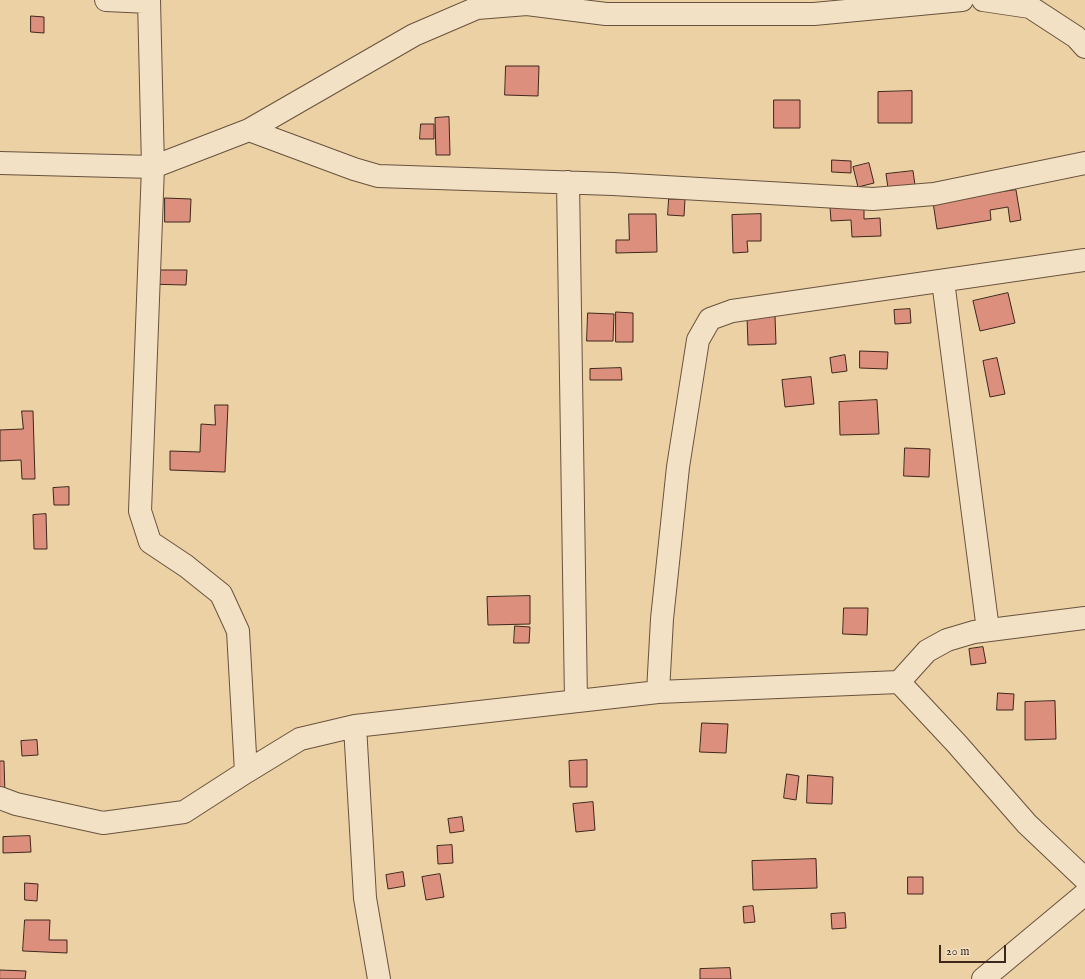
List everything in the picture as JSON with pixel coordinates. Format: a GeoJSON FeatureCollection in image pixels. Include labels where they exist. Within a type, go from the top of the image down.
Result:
{"type":"FeatureCollection","features":[{"type":"Feature","properties":{"kind":"street"},"geometry":{"type":"LineString","coordinates":[[106,0],[149,1],[153,167],[140,510],[150,542],[186,566],[221,594],[238,631],[246,772]]}},
{"type":"Feature","properties":{"kind":"street"},"geometry":{"type":"LineString","coordinates":[[0,163],[153,167],[249,130],[414,35],[478,8],[527,4],[606,14],[814,14],[962,0]]}},
{"type":"Feature","properties":{"kind":"street"},"geometry":{"type":"LineString","coordinates":[[983,0],[1036,4],[1076,37],[1085,47]]}},
{"type":"Feature","properties":{"kind":"street"},"geometry":{"type":"LineString","coordinates":[[249,130],[354,170],[378,176],[621,184],[873,199],[934,194],[1085,163]]}},
{"type":"Feature","properties":{"kind":"street"},"geometry":{"type":"LineString","coordinates":[[568,182],[576,701]]}},
{"type":"Feature","properties":{"kind":"street"},"geometry":{"type":"LineString","coordinates":[[658,692],[662,619],[678,467],[698,340],[710,319],[732,311],[1085,260]]}},
{"type":"Feature","properties":{"kind":"street"},"geometry":{"type":"LineString","coordinates":[[943,281],[988,630]]}},
{"type":"Feature","properties":{"kind":"street"},"geometry":{"type":"LineString","coordinates":[[0,798],[16,804],[103,823],[184,812],[300,739],[354,726],[658,692],[899,682],[927,651],[947,640],[974,632],[1085,618]]}},
{"type":"Feature","properties":{"kind":"street"},"geometry":{"type":"LineString","coordinates":[[899,682],[958,744],[1027,824],[1085,879]]}},
{"type":"Feature","properties":{"kind":"street"},"geometry":{"type":"LineString","coordinates":[[354,726],[365,898],[379,979]]}},
{"type":"Feature","properties":{"kind":"street"},"geometry":{"type":"LineString","coordinates":[[983,979],[1085,894]]}},
{"type":"Feature","properties":{"kind":"building"},"geometry":{"type":"Polygon","coordinates":[[[31,16],[44,17],[44,33],[31,32],[31,16]]]}},
{"type":"Feature","properties":{"kind":"building"},"geometry":{"type":"Polygon","coordinates":[[[506,66],[539,66],[538,96],[505,95],[506,66]]]}},
{"type":"Feature","properties":{"kind":"building"},"geometry":{"type":"Polygon","coordinates":[[[912,91],[912,123],[878,123],[878,92],[912,91]]]}},
{"type":"Feature","properties":{"kind":"building"},"geometry":{"type":"Polygon","coordinates":[[[774,100],[800,100],[800,128],[774,128],[774,100]]]}},
{"type":"Feature","properties":{"kind":"building"},"geometry":{"type":"Polygon","coordinates":[[[449,117],[450,155],[436,155],[435,118],[449,117]]]}},
{"type":"Feature","properties":{"kind":"building"},"geometry":{"type":"Polygon","coordinates":[[[421,124],[434,124],[434,139],[420,139],[421,124]]]}},
{"type":"Feature","properties":{"kind":"building"},"geometry":{"type":"Polygon","coordinates":[[[832,160],[851,161],[851,173],[832,172],[832,160]]]}},
{"type":"Feature","properties":{"kind":"building"},"geometry":{"type":"Polygon","coordinates":[[[869,163],[874,183],[858,187],[853,167],[869,163]]]}},
{"type":"Feature","properties":{"kind":"building"},"geometry":{"type":"Polygon","coordinates":[[[913,171],[915,185],[888,188],[886,174],[913,171]]]}},
{"type":"Feature","properties":{"kind":"building"},"geometry":{"type":"Polygon","coordinates":[[[1016,190],[1021,220],[1010,222],[1008,207],[990,210],[991,220],[937,229],[933,202],[1016,190]]]}},
{"type":"Feature","properties":{"kind":"building"},"geometry":{"type":"Polygon","coordinates":[[[165,198],[191,199],[190,222],[165,222],[165,198]]]}},
{"type":"Feature","properties":{"kind":"building"},"geometry":{"type":"Polygon","coordinates":[[[669,199],[685,199],[684,216],[668,215],[669,199]]]}},
{"type":"Feature","properties":{"kind":"building"},"geometry":{"type":"Polygon","coordinates":[[[864,206],[864,219],[880,218],[881,236],[852,237],[851,220],[831,221],[830,207],[864,206]]]}},
{"type":"Feature","properties":{"kind":"building"},"geometry":{"type":"Polygon","coordinates":[[[629,214],[656,214],[657,252],[616,253],[616,240],[629,240],[629,214]]]}},
{"type":"Feature","properties":{"kind":"building"},"geometry":{"type":"Polygon","coordinates":[[[761,214],[761,241],[747,241],[748,252],[733,253],[732,215],[761,214]]]}},
{"type":"Feature","properties":{"kind":"building"},"geometry":{"type":"Polygon","coordinates":[[[144,270],[187,270],[186,285],[144,284],[144,270]]]}},
{"type":"Feature","properties":{"kind":"building"},"geometry":{"type":"Polygon","coordinates":[[[1008,293],[1015,323],[980,331],[973,301],[1008,293]]]}},
{"type":"Feature","properties":{"kind":"building"},"geometry":{"type":"Polygon","coordinates":[[[910,309],[911,323],[895,324],[894,310],[910,309]]]}},
{"type":"Feature","properties":{"kind":"building"},"geometry":{"type":"Polygon","coordinates":[[[616,312],[633,313],[633,342],[616,342],[616,312]]]}},
{"type":"Feature","properties":{"kind":"building"},"geometry":{"type":"Polygon","coordinates":[[[588,313],[614,314],[613,341],[587,341],[588,313]]]}},
{"type":"Feature","properties":{"kind":"building"},"geometry":{"type":"Polygon","coordinates":[[[775,316],[776,344],[748,345],[747,317],[775,316]]]}},
{"type":"Feature","properties":{"kind":"building"},"geometry":{"type":"Polygon","coordinates":[[[860,351],[888,352],[887,369],[860,368],[860,351]]]}},
{"type":"Feature","properties":{"kind":"building"},"geometry":{"type":"Polygon","coordinates":[[[845,355],[847,371],[832,373],[830,358],[845,355]]]}},
{"type":"Feature","properties":{"kind":"building"},"geometry":{"type":"Polygon","coordinates":[[[997,358],[1005,394],[990,397],[983,361],[997,358]]]}},
{"type":"Feature","properties":{"kind":"building"},"geometry":{"type":"Polygon","coordinates":[[[621,368],[622,380],[590,380],[590,369],[621,368]]]}},
{"type":"Feature","properties":{"kind":"building"},"geometry":{"type":"Polygon","coordinates":[[[811,377],[814,404],[785,407],[782,380],[811,377]]]}},
{"type":"Feature","properties":{"kind":"building"},"geometry":{"type":"Polygon","coordinates":[[[877,400],[879,434],[840,435],[839,402],[877,400]]]}},
{"type":"Feature","properties":{"kind":"building"},"geometry":{"type":"Polygon","coordinates":[[[215,405],[228,405],[225,472],[170,470],[170,451],[200,452],[201,424],[215,425],[215,405]]]}},
{"type":"Feature","properties":{"kind":"building"},"geometry":{"type":"Polygon","coordinates":[[[22,411],[33,411],[35,479],[22,479],[21,460],[0,461],[0,430],[23,429],[22,411]]]}},
{"type":"Feature","properties":{"kind":"building"},"geometry":{"type":"Polygon","coordinates":[[[905,448],[930,449],[929,477],[904,476],[905,448]]]}},
{"type":"Feature","properties":{"kind":"building"},"geometry":{"type":"Polygon","coordinates":[[[69,487],[69,505],[54,505],[53,488],[69,487]]]}},
{"type":"Feature","properties":{"kind":"building"},"geometry":{"type":"Polygon","coordinates":[[[46,514],[47,549],[34,549],[33,515],[46,514]]]}},
{"type":"Feature","properties":{"kind":"building"},"geometry":{"type":"Polygon","coordinates":[[[530,596],[530,624],[488,625],[487,597],[530,596]]]}},
{"type":"Feature","properties":{"kind":"building"},"geometry":{"type":"Polygon","coordinates":[[[844,608],[868,608],[867,635],[843,634],[844,608]]]}},
{"type":"Feature","properties":{"kind":"building"},"geometry":{"type":"Polygon","coordinates":[[[515,626],[530,627],[529,643],[514,643],[515,626]]]}},
{"type":"Feature","properties":{"kind":"building"},"geometry":{"type":"Polygon","coordinates":[[[983,647],[986,663],[971,665],[969,649],[983,647]]]}},
{"type":"Feature","properties":{"kind":"building"},"geometry":{"type":"Polygon","coordinates":[[[998,693],[1014,694],[1013,710],[997,710],[998,693]]]}},
{"type":"Feature","properties":{"kind":"building"},"geometry":{"type":"Polygon","coordinates":[[[1055,701],[1056,739],[1025,740],[1025,702],[1055,701]]]}},
{"type":"Feature","properties":{"kind":"building"},"geometry":{"type":"Polygon","coordinates":[[[702,723],[728,724],[726,753],[700,752],[702,723]]]}},
{"type":"Feature","properties":{"kind":"building"},"geometry":{"type":"Polygon","coordinates":[[[37,740],[38,755],[22,756],[21,741],[37,740]]]}},
{"type":"Feature","properties":{"kind":"building"},"geometry":{"type":"Polygon","coordinates":[[[587,760],[587,787],[570,787],[569,761],[587,760]]]}},
{"type":"Feature","properties":{"kind":"building"},"geometry":{"type":"Polygon","coordinates":[[[0,761],[4,761],[5,795],[0,796],[0,761]]]}},
{"type":"Feature","properties":{"kind":"building"},"geometry":{"type":"Polygon","coordinates":[[[787,774],[799,776],[796,800],[784,798],[787,774]]]}},
{"type":"Feature","properties":{"kind":"building"},"geometry":{"type":"Polygon","coordinates":[[[808,775],[833,777],[832,804],[807,803],[808,775]]]}},
{"type":"Feature","properties":{"kind":"building"},"geometry":{"type":"Polygon","coordinates":[[[593,802],[595,830],[576,832],[573,804],[593,802]]]}},
{"type":"Feature","properties":{"kind":"building"},"geometry":{"type":"Polygon","coordinates":[[[462,817],[464,831],[450,833],[448,819],[462,817]]]}},
{"type":"Feature","properties":{"kind":"building"},"geometry":{"type":"Polygon","coordinates":[[[30,836],[31,852],[3,853],[3,837],[30,836]]]}},
{"type":"Feature","properties":{"kind":"building"},"geometry":{"type":"Polygon","coordinates":[[[452,845],[453,863],[438,864],[437,846],[452,845]]]}},
{"type":"Feature","properties":{"kind":"building"},"geometry":{"type":"Polygon","coordinates":[[[816,859],[817,888],[753,890],[752,861],[816,859]]]}},
{"type":"Feature","properties":{"kind":"building"},"geometry":{"type":"Polygon","coordinates":[[[403,872],[405,886],[388,889],[386,875],[403,872]]]}},
{"type":"Feature","properties":{"kind":"building"},"geometry":{"type":"Polygon","coordinates":[[[440,874],[444,897],[426,900],[422,877],[440,874]]]}},
{"type":"Feature","properties":{"kind":"building"},"geometry":{"type":"Polygon","coordinates":[[[908,877],[923,877],[923,894],[908,894],[908,877]]]}},
{"type":"Feature","properties":{"kind":"building"},"geometry":{"type":"Polygon","coordinates":[[[25,883],[38,884],[37,901],[25,900],[25,883]]]}},
{"type":"Feature","properties":{"kind":"building"},"geometry":{"type":"Polygon","coordinates":[[[753,906],[755,922],[744,923],[743,907],[753,906]]]}},
{"type":"Feature","properties":{"kind":"building"},"geometry":{"type":"Polygon","coordinates":[[[845,913],[846,928],[832,929],[831,914],[845,913]]]}},
{"type":"Feature","properties":{"kind":"building"},"geometry":{"type":"Polygon","coordinates":[[[25,920],[50,920],[49,940],[67,940],[67,953],[23,951],[25,920]]]}},
{"type":"Feature","properties":{"kind":"building"},"geometry":{"type":"Polygon","coordinates":[[[730,968],[731,979],[700,979],[700,969],[730,968]]]}},
{"type":"Feature","properties":{"kind":"building"},"geometry":{"type":"Polygon","coordinates":[[[0,970],[26,971],[25,979],[0,979],[0,970]]]}}]}
